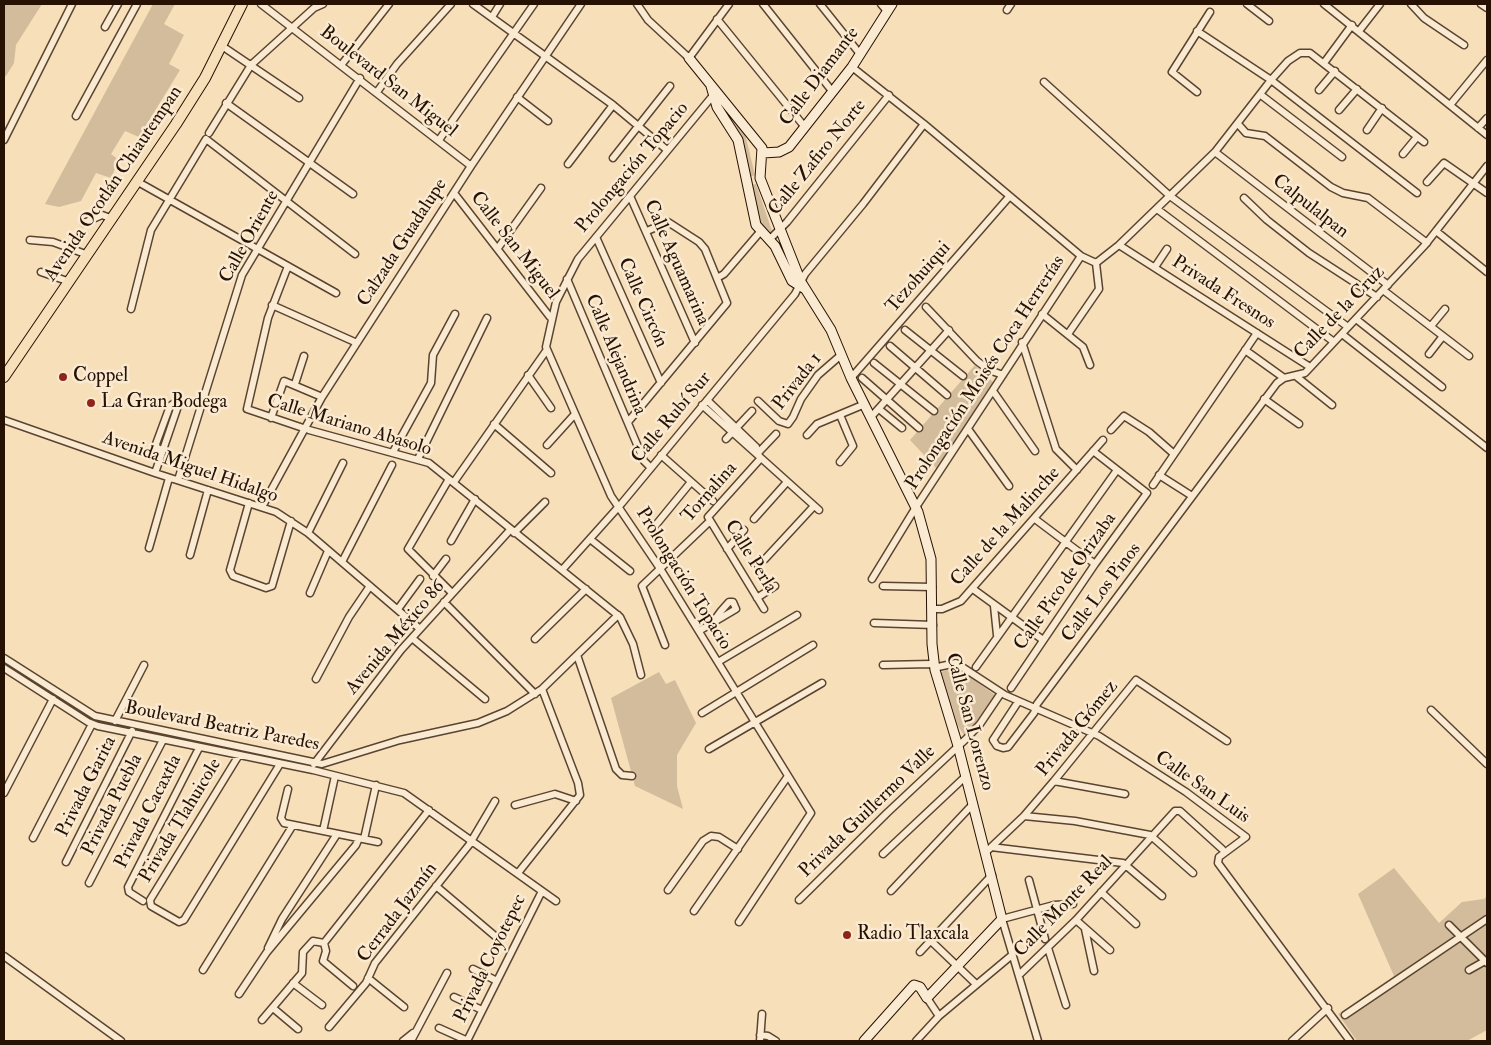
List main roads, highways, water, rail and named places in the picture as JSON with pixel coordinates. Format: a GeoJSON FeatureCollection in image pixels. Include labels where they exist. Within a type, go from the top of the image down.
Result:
{"type":"FeatureCollection","features":[{"type":"Feature","properties":{"kind":"main road","name":"Avenida Ocotlán Chiautempan"},"geometry":{"type":"LineString","coordinates":[[4,377],[113,220],[205,78],[222,46],[240,4]]}},
{"type":"Feature","properties":{"kind":"place","name":"Coppel"},"geometry":{"type":"Point","coordinates":[63,377]}},
{"type":"Feature","properties":{"kind":"place","name":"La Gran Bodega"},"geometry":{"type":"Point","coordinates":[91,403]}},
{"type":"Feature","properties":{"kind":"place","name":"Radio Tlaxcala"},"geometry":{"type":"Point","coordinates":[847,935]}}]}
